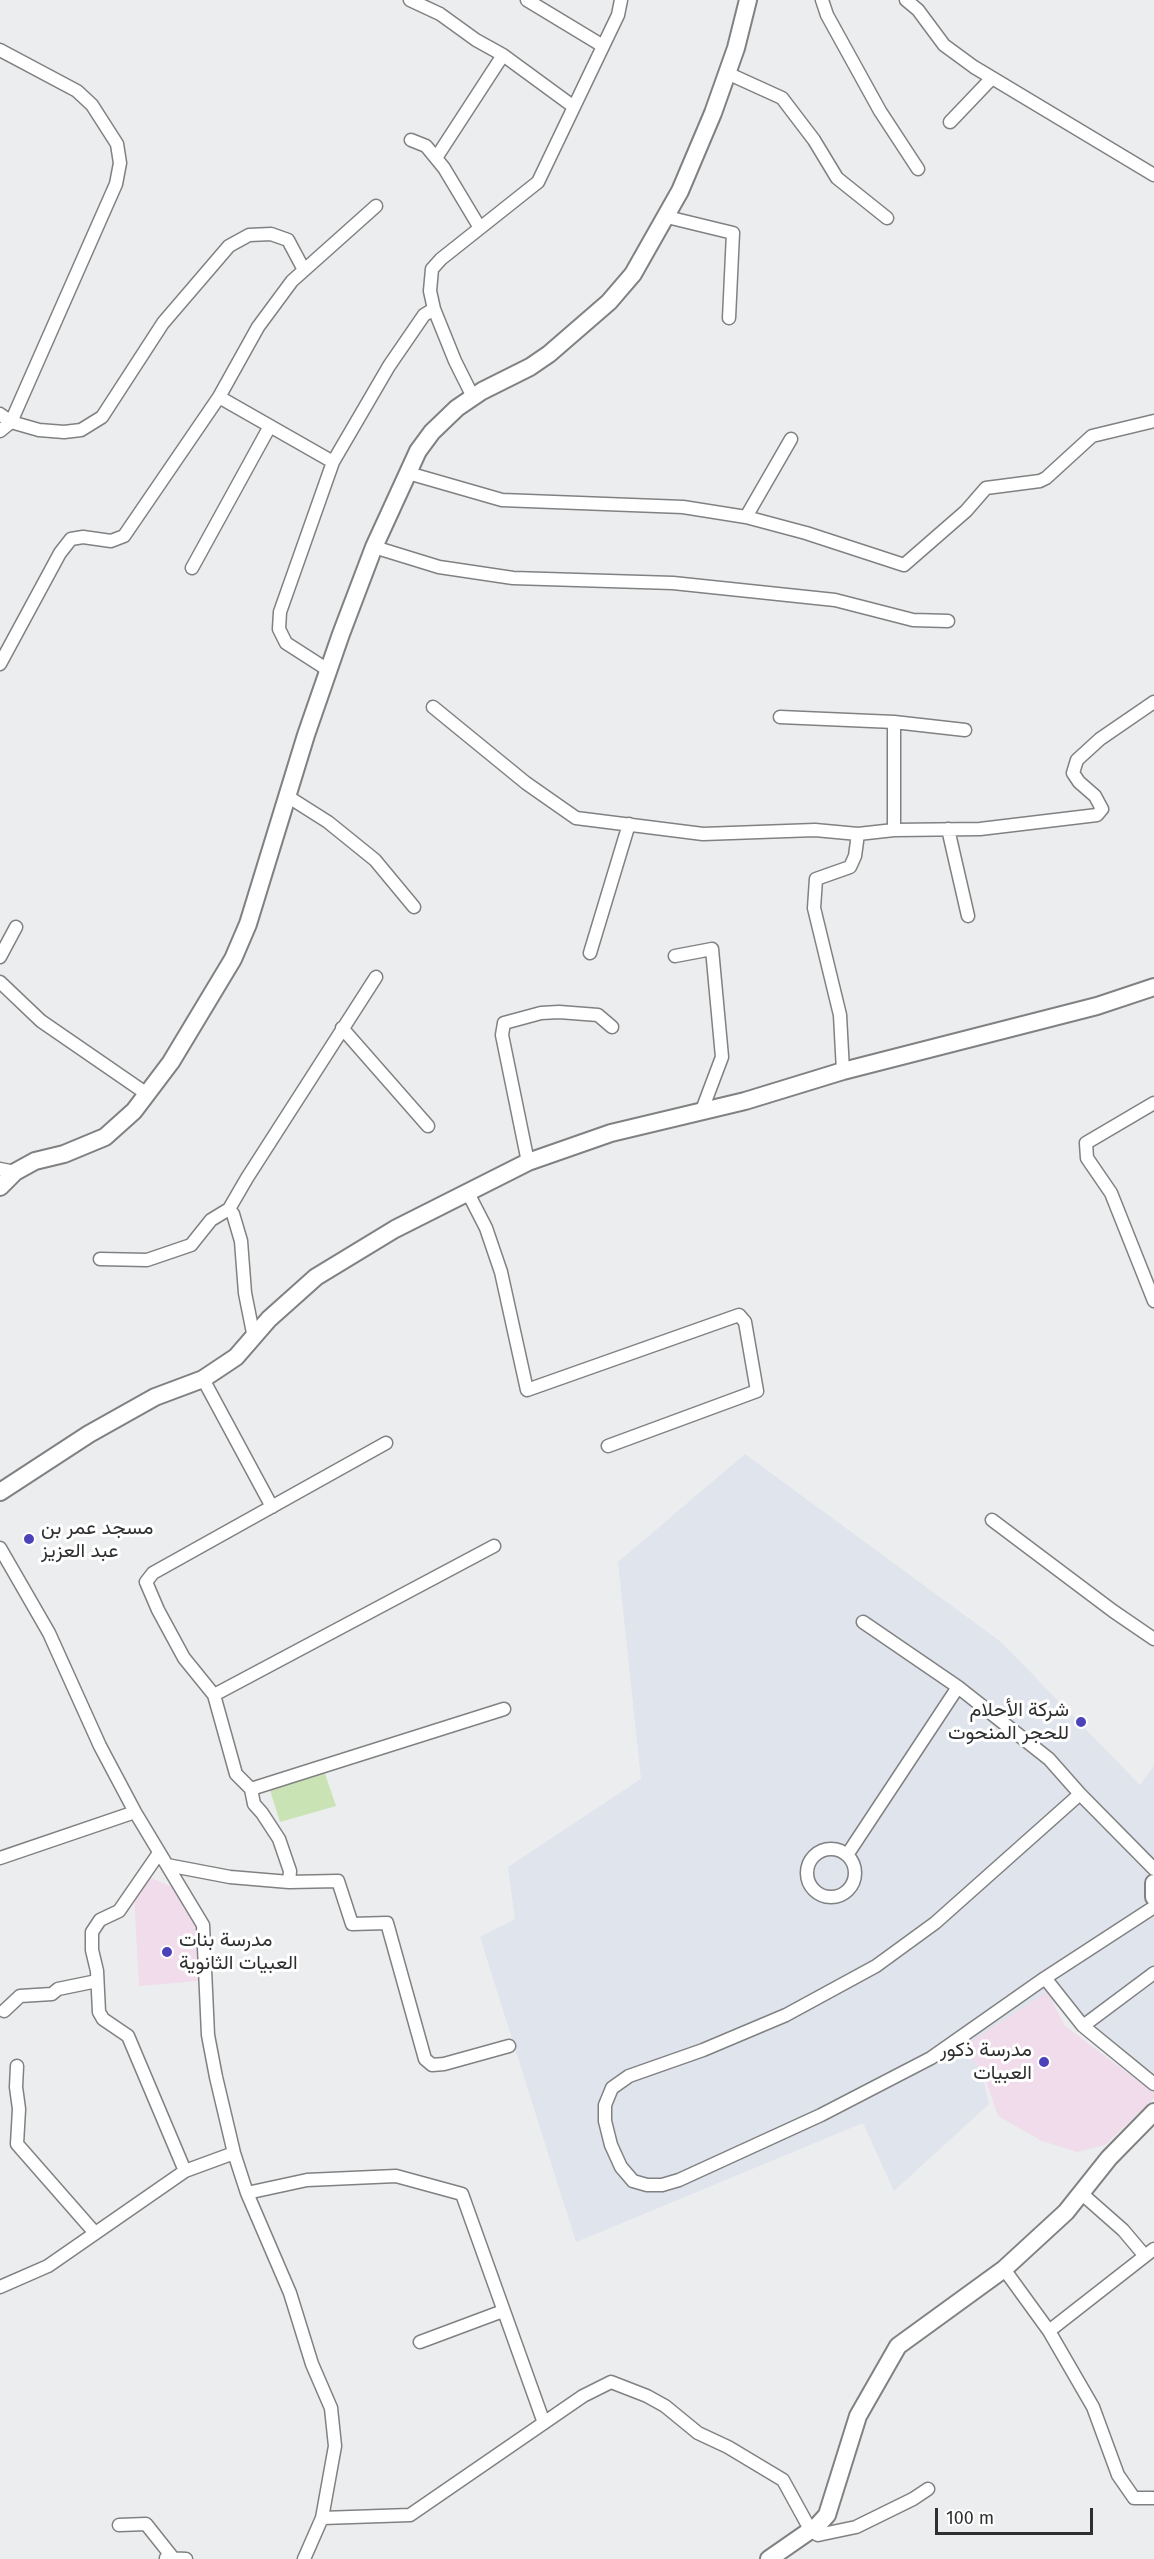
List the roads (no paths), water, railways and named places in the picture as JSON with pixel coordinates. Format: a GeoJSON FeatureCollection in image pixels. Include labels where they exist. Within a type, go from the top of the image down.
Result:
{"type":"FeatureCollection","features":[{"type":"Feature","properties":{"kind":"street"},"geometry":{"type":"LineString","coordinates":[[410,0],[440,14],[574,107]]}},
{"type":"Feature","properties":{"kind":"street"},"geometry":{"type":"LineString","coordinates":[[527,0],[603,46]]}},
{"type":"Feature","properties":{"kind":"street"},"geometry":{"type":"LineString","coordinates":[[473,397],[455,361],[434,309],[430,291],[432,269],[538,182],[618,15],[621,0]]}},
{"type":"Feature","properties":{"kind":"street"},"geometry":{"type":"LineString","coordinates":[[0,1187],[8,1170],[64,1154],[105,1137],[134,1111],[171,1062],[233,959],[248,924],[328,670],[374,547],[418,451],[432,432],[473,397],[530,367],[549,354],[609,302],[633,274],[667,217],[713,113],[748,0]]}},
{"type":"Feature","properties":{"kind":"street"},"geometry":{"type":"LineString","coordinates":[[822,0],[827,15],[880,111],[918,169]]}},
{"type":"Feature","properties":{"kind":"street"},"geometry":{"type":"LineString","coordinates":[[906,0],[921,5],[944,45],[992,78],[1154,175]]}},
{"type":"Feature","properties":{"kind":"street"},"geometry":{"type":"LineString","coordinates":[[0,50],[76,91],[92,105],[117,144],[120,164],[116,184],[11,422],[0,430]]}},
{"type":"Feature","properties":{"kind":"street"},"geometry":{"type":"LineString","coordinates":[[436,158],[502,55]]}},
{"type":"Feature","properties":{"kind":"street"},"geometry":{"type":"LineString","coordinates":[[727,73],[782,98],[814,140],[837,178],[887,218]]}},
{"type":"Feature","properties":{"kind":"street"},"geometry":{"type":"LineString","coordinates":[[950,122],[992,78]]}},
{"type":"Feature","properties":{"kind":"street"},"geometry":{"type":"LineString","coordinates":[[411,140],[426,146],[436,158],[480,228]]}},
{"type":"Feature","properties":{"kind":"street"},"geometry":{"type":"LineString","coordinates":[[0,664],[60,553],[71,539],[83,537],[111,541],[124,536],[219,397],[258,327],[292,281],[376,206]]}},
{"type":"Feature","properties":{"kind":"street"},"geometry":{"type":"LineString","coordinates":[[667,217],[733,233],[729,318]]}},
{"type":"Feature","properties":{"kind":"street"},"geometry":{"type":"LineString","coordinates":[[0,414],[11,422],[39,430],[64,432],[81,430],[102,417],[163,323],[230,246],[249,236],[271,234],[288,240],[304,270]]}},
{"type":"Feature","properties":{"kind":"street"},"geometry":{"type":"LineString","coordinates":[[328,670],[286,643],[279,629],[280,612],[333,462],[389,366],[424,315],[434,309]]}},
{"type":"Feature","properties":{"kind":"street"},"geometry":{"type":"LineString","coordinates":[[219,397],[333,462]]}},
{"type":"Feature","properties":{"kind":"street"},"geometry":{"type":"LineString","coordinates":[[408,473],[502,500],[683,507],[746,517],[806,533],[904,565],[966,511],[986,488],[1040,481],[1092,436],[1154,421]]}},
{"type":"Feature","properties":{"kind":"street"},"geometry":{"type":"LineString","coordinates":[[192,568],[270,426]]}},
{"type":"Feature","properties":{"kind":"street"},"geometry":{"type":"LineString","coordinates":[[746,517],[790,439]]}},
{"type":"Feature","properties":{"kind":"street"},"geometry":{"type":"LineString","coordinates":[[374,547],[439,567],[513,578],[673,584],[835,600],[913,620],[948,621]]}},
{"type":"Feature","properties":{"kind":"street"},"geometry":{"type":"LineString","coordinates":[[433,708],[526,783],[576,818],[703,834],[814,830],[858,834],[894,830],[980,828],[1097,814],[1102,809],[1095,796],[1078,782],[1073,772],[1077,760],[1100,739],[1154,702]]}},
{"type":"Feature","properties":{"kind":"street"},"geometry":{"type":"LineString","coordinates":[[780,717],[894,722],[966,730]]}},
{"type":"Feature","properties":{"kind":"street"},"geometry":{"type":"LineString","coordinates":[[894,722],[894,830]]}},
{"type":"Feature","properties":{"kind":"street"},"geometry":{"type":"LineString","coordinates":[[287,796],[328,822],[375,860],[414,907]]}},
{"type":"Feature","properties":{"kind":"street"},"geometry":{"type":"LineString","coordinates":[[590,952],[629,824]]}},
{"type":"Feature","properties":{"kind":"street"},"geometry":{"type":"LineString","coordinates":[[948,829],[968,916]]}},
{"type":"Feature","properties":{"kind":"street"},"geometry":{"type":"LineString","coordinates":[[843,1071],[840,1015],[814,908],[816,879],[850,867],[855,856],[858,834]]}},
{"type":"Feature","properties":{"kind":"street"},"geometry":{"type":"LineString","coordinates":[[0,957],[16,927]]}},
{"type":"Feature","properties":{"kind":"street"},"geometry":{"type":"LineString","coordinates":[[675,956],[712,949],[722,1057],[702,1110]]}},
{"type":"Feature","properties":{"kind":"street"},"geometry":{"type":"LineString","coordinates":[[100,1259],[147,1260],[191,1245],[211,1220],[229,1209],[376,977]]}},
{"type":"Feature","properties":{"kind":"street"},"geometry":{"type":"LineString","coordinates":[[0,982],[41,1021],[147,1094]]}},
{"type":"Feature","properties":{"kind":"street"},"geometry":{"type":"LineString","coordinates":[[0,1492],[90,1434],[155,1397],[203,1379],[236,1357],[269,1319],[316,1276],[395,1229],[528,1162],[611,1133],[745,1101],[843,1071],[1086,1009],[1154,987]]}},
{"type":"Feature","properties":{"kind":"street"},"geometry":{"type":"LineString","coordinates":[[528,1162],[502,1035],[504,1023],[541,1013],[559,1012],[598,1015],[612,1027]]}},
{"type":"Feature","properties":{"kind":"street"},"geometry":{"type":"LineString","coordinates":[[342,1028],[428,1126]]}},
{"type":"Feature","properties":{"kind":"street"},"geometry":{"type":"LineString","coordinates":[[1154,1103],[1086,1143],[1088,1158],[1111,1193],[1154,1301]]}},
{"type":"Feature","properties":{"kind":"street"},"geometry":{"type":"LineString","coordinates":[[468,1193],[486,1228],[501,1272],[527,1390],[739,1315],[744,1322],[757,1390],[608,1446]]}},
{"type":"Feature","properties":{"kind":"street"},"geometry":{"type":"LineString","coordinates":[[229,1209],[233,1214],[241,1241],[245,1293],[254,1338]]}},
{"type":"Feature","properties":{"kind":"street"},"geometry":{"type":"LineString","coordinates":[[203,1379],[272,1507]]}},
{"type":"Feature","properties":{"kind":"street"},"geometry":{"type":"LineString","coordinates":[[289,1882],[290,1871],[279,1839],[254,1804],[251,1789],[236,1774],[214,1695],[184,1658],[146,1582],[153,1574],[386,1443]]}},
{"type":"Feature","properties":{"kind":"street"},"geometry":{"type":"LineString","coordinates":[[992,1520],[1154,1639]]}},
{"type":"Feature","properties":{"kind":"street"},"geometry":{"type":"LineString","coordinates":[[214,1695],[494,1546]]}},
{"type":"Feature","properties":{"kind":"street"},"geometry":{"type":"LineString","coordinates":[[0,1548],[49,1633],[99,1746],[135,1812],[203,1924],[208,2035],[234,2153],[247,2193],[290,2293],[312,2364],[331,2408],[336,2446],[322,2518],[304,2559]]}},
{"type":"Feature","properties":{"kind":"street"},"geometry":{"type":"LineString","coordinates":[[863,1622],[958,1687],[1049,1759],[1154,1869]]}},
{"type":"Feature","properties":{"kind":"street"},"geometry":{"type":"LineString","coordinates":[[847,1855],[958,1687]]}},
{"type":"Feature","properties":{"kind":"street"},"geometry":{"type":"LineString","coordinates":[[251,1789],[504,1709]]}},
{"type":"Feature","properties":{"kind":"street"},"geometry":{"type":"LineString","coordinates":[[1080,1794],[935,1923],[876,1966],[786,2015],[703,2050],[629,2076],[612,2088],[605,2105],[605,2121],[611,2145],[621,2167],[633,2181],[647,2185],[662,2185],[679,2180],[821,2115],[931,2058],[1045,1978],[1154,1907]]}},
{"type":"Feature","properties":{"kind":"street"},"geometry":{"type":"LineString","coordinates":[[0,1858],[135,1812]]}},
{"type":"Feature","properties":{"kind":"street"},"geometry":{"type":"LineString","coordinates":[[159,1853],[119,1911],[100,1920],[92,1932],[92,1950],[99,2012],[104,2019],[128,2036],[184,2171]]}},
{"type":"Feature","properties":{"kind":"street"},"geometry":{"type":"LineString","coordinates":[[166,1865],[230,1876],[289,1882],[338,1881],[352,1923],[387,1923],[425,2060],[432,2065],[444,2064],[509,2046]]}},
{"type":"Feature","properties":{"kind":"street"},"geometry":{"type":"LineString","coordinates":[[1154,1883],[1154,1897]]}},
{"type":"Feature","properties":{"kind":"street"},"geometry":{"type":"LineString","coordinates":[[1083,2026],[1154,1972]]}},
{"type":"Feature","properties":{"kind":"street"},"geometry":{"type":"LineString","coordinates":[[1045,1978],[1083,2026],[1154,2084]]}},
{"type":"Feature","properties":{"kind":"street"},"geometry":{"type":"LineString","coordinates":[[4,2011],[20,1996],[52,1994],[58,1989],[97,1981]]}},
{"type":"Feature","properties":{"kind":"street"},"geometry":{"type":"LineString","coordinates":[[17,2066],[16,2087],[19,2109],[17,2144],[96,2233]]}},
{"type":"Feature","properties":{"kind":"street"},"geometry":{"type":"LineString","coordinates":[[769,2559],[811,2531],[827,2515],[858,2416],[898,2346],[1004,2268],[1066,2212],[1109,2158],[1154,2112]]}},
{"type":"Feature","properties":{"kind":"street"},"geometry":{"type":"LineString","coordinates":[[0,2287],[48,2266],[184,2171],[234,2153]]}},
{"type":"Feature","properties":{"kind":"street"},"geometry":{"type":"LineString","coordinates":[[247,2193],[307,2180],[396,2176],[462,2194],[544,2423]]}},
{"type":"Feature","properties":{"kind":"street"},"geometry":{"type":"LineString","coordinates":[[1049,2331],[1150,2253],[1081,2193]]}},
{"type":"Feature","properties":{"kind":"street"},"geometry":{"type":"LineString","coordinates":[[1004,2268],[1049,2331],[1093,2407],[1118,2475],[1134,2498],[1154,2498]]}},
{"type":"Feature","properties":{"kind":"street"},"geometry":{"type":"LineString","coordinates":[[420,2342],[503,2311]]}},
{"type":"Feature","properties":{"kind":"street"},"geometry":{"type":"LineString","coordinates":[[322,2518],[410,2515],[583,2396],[611,2382],[647,2396],[665,2406],[698,2433],[728,2447],[783,2480],[811,2531],[818,2535],[856,2528],[928,2489]]}},
{"type":"Feature","properties":{"kind":"street"},"geometry":{"type":"LineString","coordinates":[[119,2525],[146,2524],[169,2558],[186,2559]]}},
{"type":"Feature","properties":{"kind":"place","name":"مسجد عمر بن عبد العزيز"},"geometry":{"type":"Point","coordinates":[29,1539]}},
{"type":"Feature","properties":{"kind":"place","name":"شركة الأحلام للحجر المنحوت"},"geometry":{"type":"Point","coordinates":[1081,1722]}},
{"type":"Feature","properties":{"kind":"place","name":"مدرسة بنات العبيات الثانوية"},"geometry":{"type":"Point","coordinates":[167,1952]}},
{"type":"Feature","properties":{"kind":"place","name":"مدرسة ذكور العبيات"},"geometry":{"type":"Point","coordinates":[1044,2062]}}]}
